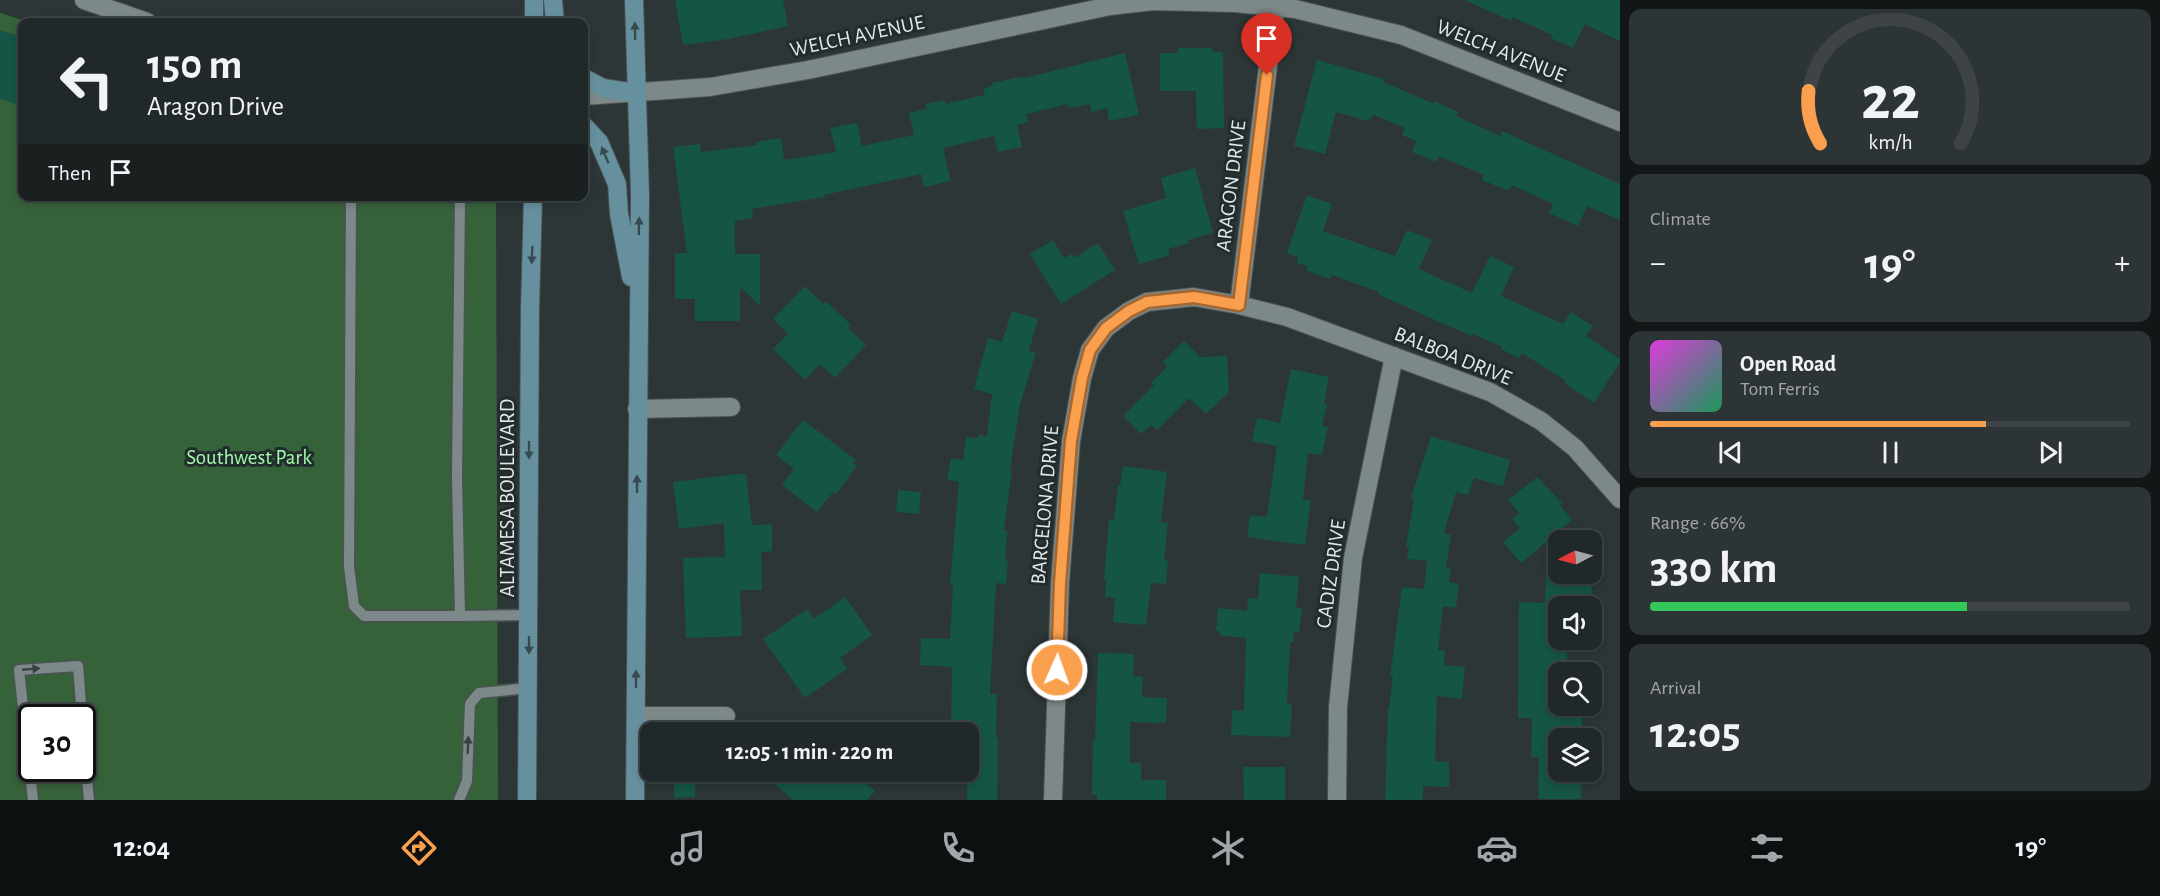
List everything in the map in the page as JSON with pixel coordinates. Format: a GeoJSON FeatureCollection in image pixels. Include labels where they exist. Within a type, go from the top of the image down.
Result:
{"type":"FeatureCollection","features":[{"type":"Feature","properties":{"kind":"main road"},"geometry":{"type":"LineString","coordinates":[[534,0],[534,18]]}},
{"type":"Feature","properties":{"kind":"main road"},"geometry":{"type":"LineString","coordinates":[[553,0],[555,18]]}},
{"type":"Feature","properties":{"kind":"main road"},"geometry":{"type":"LineString","coordinates":[[634,0],[640,195],[635,800]]}},
{"type":"Feature","properties":{"kind":"main road"},"geometry":{"type":"LineString","coordinates":[[588,80],[603,88],[636,93]]}},
{"type":"Feature","properties":{"kind":"main road"},"geometry":{"type":"LineString","coordinates":[[588,130],[599,142],[617,184],[619,214],[638,314]]}},
{"type":"Feature","properties":{"kind":"main road","name":"ALTAMESA BOULEVARD"},"geometry":{"type":"LineString","coordinates":[[527,800],[530,308],[534,201]]}},
{"type":"Feature","properties":{"kind":"street"},"geometry":{"type":"LineString","coordinates":[[84,0],[136,18]]}},
{"type":"Feature","properties":{"kind":"street","name":"WELCH AVENUE"},"geometry":{"type":"LineString","coordinates":[[588,96],[710,87],[808,70],[1110,6],[1154,2],[1275,3],[1401,35],[1620,122]]}},
{"type":"Feature","properties":{"kind":"street","name":"ARAGON DRIVE"},"geometry":{"type":"LineString","coordinates":[[1239,305],[1275,3]]}},
{"type":"Feature","properties":{"kind":"street","name":"BARCELONA DRIVE"},"geometry":{"type":"LineString","coordinates":[[1053,800],[1060,583],[1071,441],[1082,378],[1090,350],[1106,328],[1129,311],[1147,302],[1194,297],[1239,305]]}},
{"type":"Feature","properties":{"kind":"street","name":"BALBOA DRIVE"},"geometry":{"type":"LineString","coordinates":[[1239,305],[1287,317],[1490,392],[1541,421],[1575,448],[1620,499]]}},
{"type":"Feature","properties":{"kind":"street","name":"CADIZ DRIVE"},"geometry":{"type":"LineString","coordinates":[[1337,800],[1338,707],[1353,558],[1394,356]]}},
{"type":"Feature","properties":{"kind":"street"},"geometry":{"type":"LineString","coordinates":[[637,409],[731,407]]}},
{"type":"Feature","properties":{"kind":"street"},"geometry":{"type":"LineString","coordinates":[[636,716],[726,716]]}},
{"type":"Feature","properties":{"kind":"lane"},"geometry":{"type":"LineString","coordinates":[[351,201],[349,567],[354,606],[364,616],[529,615]]}},
{"type":"Feature","properties":{"kind":"lane"},"geometry":{"type":"LineString","coordinates":[[460,201],[457,478],[460,616]]}},
{"type":"Feature","properties":{"kind":"lane"},"geometry":{"type":"LineString","coordinates":[[23,704],[19,670],[78,666],[81,704]]}},
{"type":"Feature","properties":{"kind":"lane"},"geometry":{"type":"LineString","coordinates":[[459,800],[467,780],[470,704],[479,693],[529,688]]}},
{"type":"Feature","properties":{"kind":"lane"},"geometry":{"type":"LineString","coordinates":[[31,782],[33,800]]}},
{"type":"Feature","properties":{"kind":"lane"},"geometry":{"type":"LineString","coordinates":[[87,782],[89,800]]}},
{"type":"Feature","properties":{"kind":"green space","name":"Southwest Park"},"geometry":{"type":"Polygon","coordinates":[[[0,13],[18,19],[18,201],[496,201],[498,800],[0,800],[0,13]]]}},
{"type":"Feature","properties":{"kind":"building"},"geometry":{"type":"Polygon","coordinates":[[[675,0],[783,0],[788,26],[728,39],[683,45],[675,0]]]}},
{"type":"Feature","properties":{"kind":"building"},"geometry":{"type":"Polygon","coordinates":[[[1465,0],[1620,0],[1620,41],[1585,24],[1573,48],[1551,38],[1552,35],[1513,17],[1511,21],[1465,0]]]}},
{"type":"Feature","properties":{"kind":"building"},"geometry":{"type":"Polygon","coordinates":[[[0,30],[18,36],[18,105],[0,99],[0,30]]]}},
{"type":"Feature","properties":{"kind":"building"},"geometry":{"type":"Polygon","coordinates":[[[1178,48],[1212,48],[1213,52],[1223,52],[1224,128],[1197,129],[1196,91],[1160,91],[1160,53],[1178,53],[1178,48]]]}},
{"type":"Feature","properties":{"kind":"building"},"geometry":{"type":"Polygon","coordinates":[[[1125,53],[1139,115],[1109,121],[1107,108],[1091,112],[1090,104],[1069,108],[1068,104],[1026,114],[1028,122],[1017,125],[1022,147],[998,152],[994,136],[943,148],[951,181],[924,187],[921,174],[824,195],[825,197],[752,209],[753,218],[735,221],[735,254],[760,254],[760,306],[740,287],[740,321],[695,321],[695,299],[675,299],[675,253],[687,253],[673,147],[700,144],[701,152],[757,145],[756,142],[781,138],[784,160],[836,152],[830,128],[857,123],[862,146],[914,135],[909,113],[927,109],[925,104],[945,100],[945,104],[985,95],[983,89],[993,86],[992,83],[1021,77],[1021,79],[1125,53]]]}},
{"type":"Feature","properties":{"kind":"building"},"geometry":{"type":"Polygon","coordinates":[[[1317,60],[1384,79],[1383,82],[1458,112],[1456,116],[1500,136],[1502,131],[1620,184],[1620,220],[1587,206],[1578,226],[1549,213],[1553,204],[1512,185],[1509,191],[1482,180],[1484,175],[1439,156],[1436,162],[1412,152],[1416,141],[1402,135],[1405,128],[1374,115],[1367,121],[1336,112],[1325,154],[1294,146],[1317,60]]]}},
{"type":"Feature","properties":{"kind":"building"},"geometry":{"type":"Polygon","coordinates":[[[1195,168],[1213,233],[1168,249],[1170,255],[1139,264],[1123,211],[1166,198],[1161,178],[1195,168]]]}},
{"type":"Feature","properties":{"kind":"building"},"geometry":{"type":"Polygon","coordinates":[[[1307,195],[1332,204],[1323,231],[1395,256],[1407,230],[1432,240],[1419,269],[1472,293],[1490,256],[1514,267],[1501,296],[1563,324],[1571,312],[1593,326],[1586,336],[1620,359],[1620,362],[1594,403],[1564,383],[1566,381],[1522,353],[1519,358],[1501,349],[1502,347],[1435,320],[1378,294],[1379,292],[1332,275],[1330,279],[1307,271],[1308,266],[1297,263],[1298,257],[1287,253],[1307,195]]]}},
{"type":"Feature","properties":{"kind":"building"},"geometry":{"type":"Polygon","coordinates":[[[1053,240],[1064,258],[1072,254],[1074,258],[1098,243],[1115,270],[1061,304],[1030,254],[1053,240]]]}},
{"type":"Feature","properties":{"kind":"building"},"geometry":{"type":"Polygon","coordinates":[[[805,286],[823,304],[826,301],[851,325],[848,328],[866,345],[835,378],[820,364],[805,380],[773,349],[788,334],[773,319],[805,286]]]}},
{"type":"Feature","properties":{"kind":"building"},"geometry":{"type":"Polygon","coordinates":[[[1012,311],[1038,319],[1029,351],[1036,352],[1020,405],[1010,469],[1012,469],[1004,530],[1007,530],[1006,584],[996,583],[990,694],[997,694],[997,800],[967,800],[968,782],[979,782],[979,722],[951,722],[952,667],[920,665],[921,638],[950,639],[953,585],[950,584],[959,482],[947,480],[951,458],[963,460],[966,437],[987,436],[992,394],[974,389],[988,338],[1002,342],[1012,311]]]}},
{"type":"Feature","properties":{"kind":"building"},"geometry":{"type":"Polygon","coordinates":[[[1184,341],[1200,357],[1227,356],[1229,392],[1206,414],[1189,398],[1157,430],[1151,425],[1141,434],[1123,416],[1154,385],[1151,383],[1167,367],[1163,362],[1184,341]]]}},
{"type":"Feature","properties":{"kind":"building"},"geometry":{"type":"Polygon","coordinates":[[[1291,369],[1329,377],[1324,403],[1327,404],[1322,426],[1328,427],[1322,455],[1308,453],[1303,499],[1311,500],[1305,545],[1247,537],[1250,515],[1267,517],[1277,446],[1252,441],[1257,418],[1280,423],[1291,369]]]}},
{"type":"Feature","properties":{"kind":"building"},"geometry":{"type":"Polygon","coordinates":[[[803,420],[856,460],[853,463],[857,466],[836,494],[833,492],[817,512],[782,485],[794,469],[776,455],[803,420]]]}},
{"type":"Feature","properties":{"kind":"building"},"geometry":{"type":"Polygon","coordinates":[[[1431,436],[1510,460],[1503,486],[1474,478],[1468,495],[1456,492],[1444,533],[1451,535],[1446,568],[1451,569],[1449,582],[1459,584],[1456,608],[1443,606],[1438,650],[1445,651],[1444,665],[1465,667],[1462,699],[1437,696],[1435,761],[1449,762],[1449,787],[1423,786],[1423,800],[1385,800],[1388,708],[1393,677],[1390,677],[1402,587],[1424,589],[1427,561],[1407,559],[1409,547],[1406,546],[1414,499],[1411,498],[1431,436]]]}},
{"type":"Feature","properties":{"kind":"building"},"geometry":{"type":"Polygon","coordinates":[[[1123,466],[1167,472],[1161,522],[1168,523],[1164,560],[1168,561],[1166,584],[1151,583],[1146,625],[1113,622],[1115,598],[1105,597],[1106,579],[1104,579],[1109,519],[1114,520],[1118,485],[1120,486],[1123,466]]]}},
{"type":"Feature","properties":{"kind":"building"},"geometry":{"type":"Polygon","coordinates":[[[746,474],[752,525],[772,524],[772,551],[761,552],[762,590],[740,590],[742,636],[686,638],[683,558],[725,557],[724,523],[679,529],[673,482],[746,474]]]}},
{"type":"Feature","properties":{"kind":"building"},"geometry":{"type":"Polygon","coordinates":[[[1537,477],[1562,503],[1560,505],[1572,520],[1560,530],[1548,530],[1548,540],[1521,563],[1503,542],[1520,528],[1512,519],[1519,513],[1508,500],[1537,477]]]}},
{"type":"Feature","properties":{"kind":"building"},"geometry":{"type":"Polygon","coordinates":[[[898,490],[921,492],[919,514],[896,512],[898,490]]]}},
{"type":"Feature","properties":{"kind":"building"},"geometry":{"type":"Polygon","coordinates":[[[1260,573],[1299,577],[1296,608],[1302,608],[1299,632],[1294,632],[1293,642],[1290,642],[1287,704],[1292,705],[1290,737],[1231,735],[1232,710],[1244,711],[1246,638],[1219,635],[1220,631],[1216,631],[1218,608],[1247,611],[1248,598],[1258,599],[1260,573]]]}},
{"type":"Feature","properties":{"kind":"building"},"geometry":{"type":"Polygon","coordinates":[[[1546,573],[1548,573],[1548,584],[1592,584],[1591,596],[1548,596],[1548,650],[1567,650],[1567,662],[1548,662],[1548,716],[1582,716],[1582,728],[1548,728],[1548,782],[1581,782],[1581,799],[1538,799],[1539,757],[1531,757],[1532,718],[1518,718],[1519,602],[1545,603],[1546,573]]]}},
{"type":"Feature","properties":{"kind":"building"},"geometry":{"type":"Polygon","coordinates":[[[845,597],[872,635],[840,658],[847,669],[805,698],[763,639],[807,609],[814,619],[845,597]]]}},
{"type":"Feature","properties":{"kind":"building"},"geometry":{"type":"Polygon","coordinates":[[[1098,653],[1134,654],[1133,676],[1143,677],[1142,697],[1167,698],[1166,723],[1130,722],[1130,763],[1141,763],[1141,780],[1166,780],[1166,800],[1097,800],[1097,795],[1092,795],[1098,653]]]}},
{"type":"Feature","properties":{"kind":"building"},"geometry":{"type":"Polygon","coordinates":[[[1243,767],[1285,767],[1285,800],[1244,800],[1243,767]]]}},
{"type":"Feature","properties":{"kind":"building"},"geometry":{"type":"Polygon","coordinates":[[[674,782],[695,782],[695,797],[674,798],[674,782]]]}},
{"type":"Feature","properties":{"kind":"building"},"geometry":{"type":"Polygon","coordinates":[[[772,782],[864,782],[875,791],[867,800],[794,800],[772,782]]]}},
{"type":"Feature","properties":{"kind":"route"},"geometry":{"type":"LineString","coordinates":[[1057,670],[1060,583],[1071,441],[1082,378],[1090,350],[1106,328],[1129,311],[1147,302],[1194,297],[1239,305],[1267,75]]}}]}
